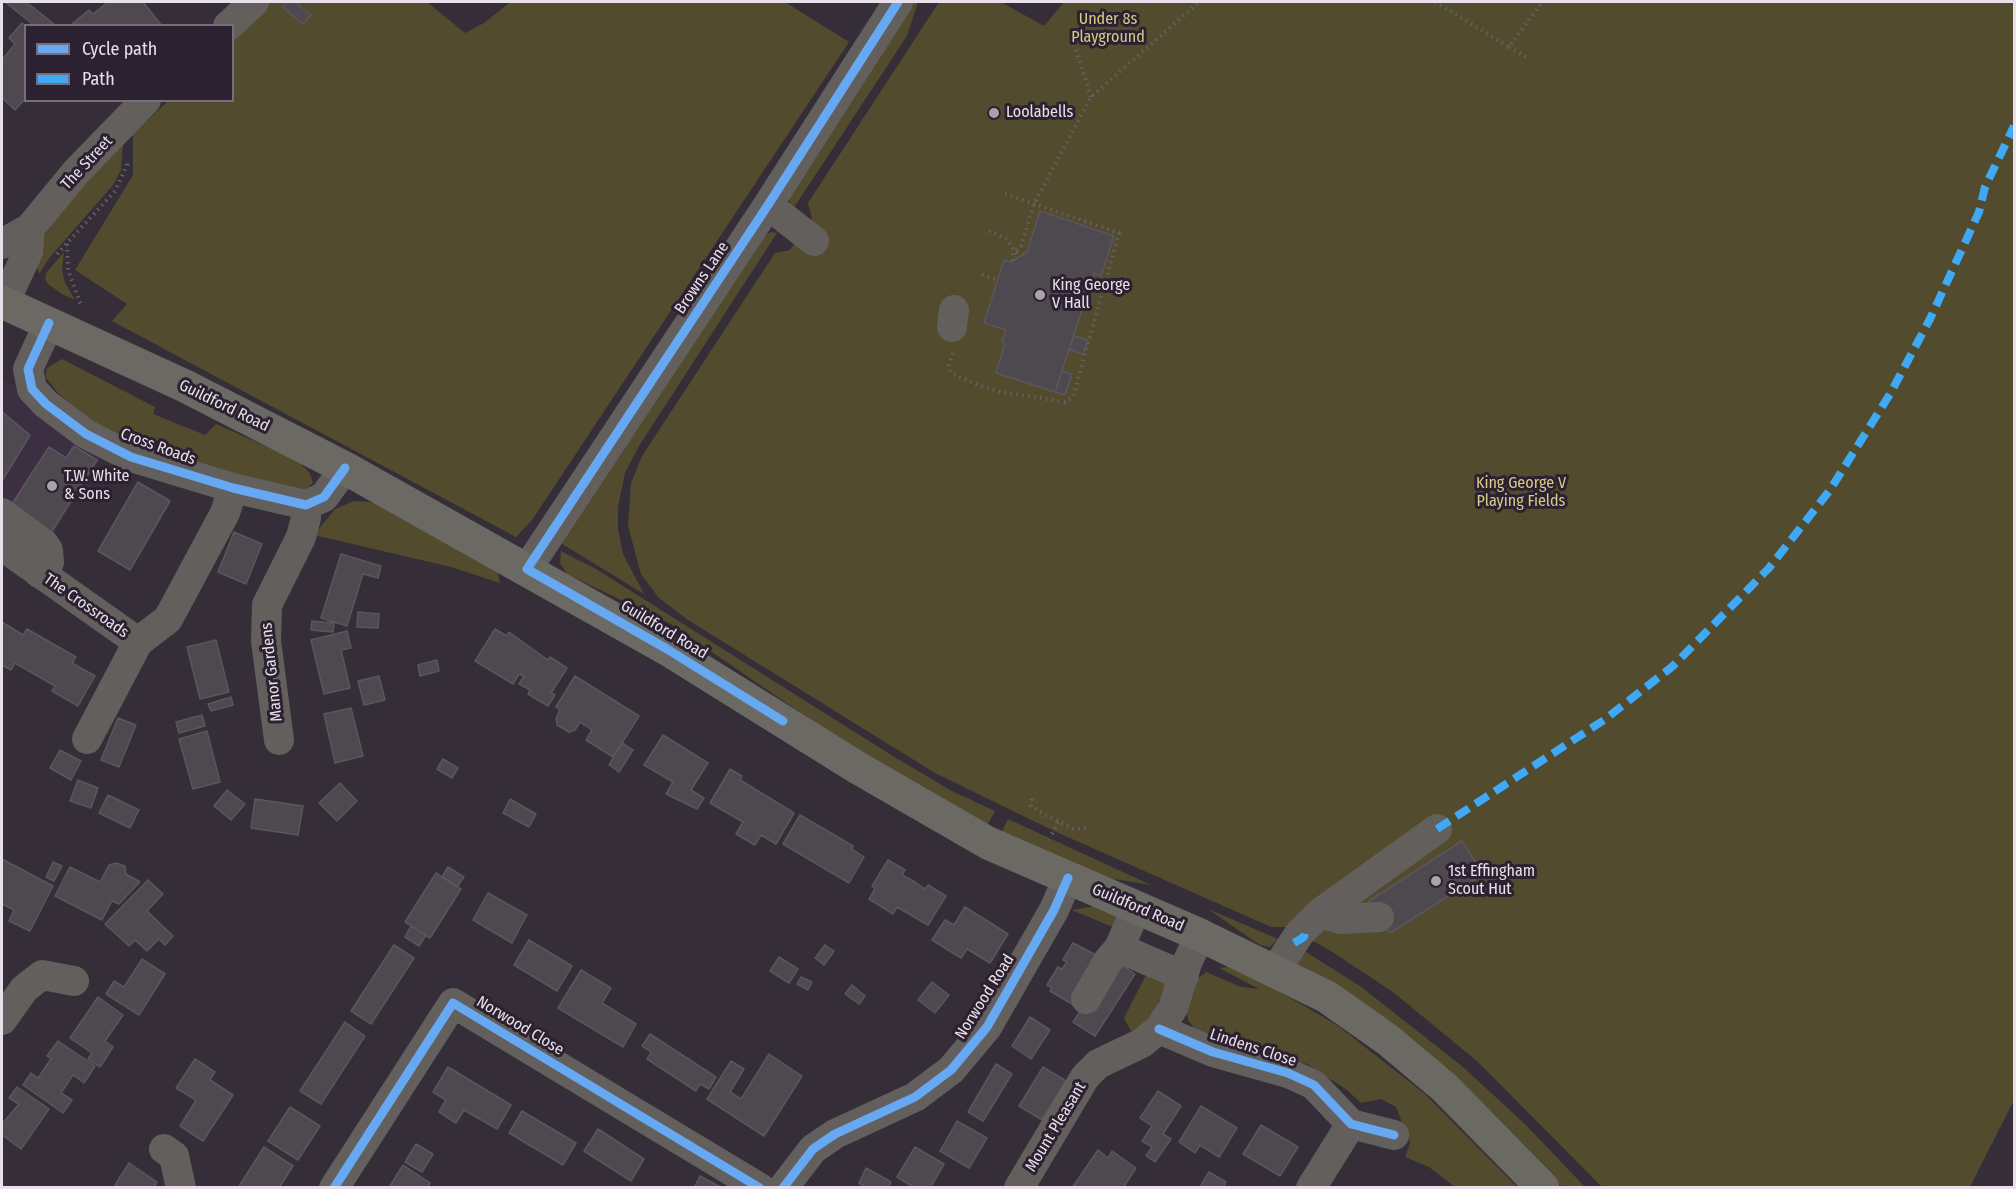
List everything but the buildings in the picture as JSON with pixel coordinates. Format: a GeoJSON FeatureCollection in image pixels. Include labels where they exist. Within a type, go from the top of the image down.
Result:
{"type":"FeatureCollection","features":[{"type":"Feature","properties":{"kind":"main road","name":"Guildford Road"},"geometry":{"type":"LineString","coordinates":[[3,303],[60,312],[185,386],[345,468],[680,657],[925,808],[988,843],[1200,935],[1328,997],[1388,1040],[1445,1088],[1543,1188]]}},
{"type":"Feature","properties":{"kind":"street"},"geometry":{"type":"LineString","coordinates":[[230,24],[254,2]]}},
{"type":"Feature","properties":{"kind":"street","name":"Browns Lane"},"geometry":{"type":"LineString","coordinates":[[527,569],[546,537],[768,205],[898,2]]}},
{"type":"Feature","properties":{"kind":"street","name":"The Street"},"geometry":{"type":"LineString","coordinates":[[2,244],[30,228],[76,172],[145,102]]}},
{"type":"Feature","properties":{"kind":"street"},"geometry":{"type":"LineString","coordinates":[[768,205],[814,241]]}},
{"type":"Feature","properties":{"kind":"street"},"geometry":{"type":"LineString","coordinates":[[3,303],[28,252],[30,228]]}},
{"type":"Feature","properties":{"kind":"street","name":"Cross Roads"},"geometry":{"type":"LineString","coordinates":[[60,312],[28,369],[32,389],[46,404],[86,434],[131,457],[233,488],[306,505]]}},
{"type":"Feature","properties":{"kind":"street"},"geometry":{"type":"LineString","coordinates":[[306,505],[324,497],[345,468]]}},
{"type":"Feature","properties":{"kind":"street","name":"The Crossroads"},"geometry":{"type":"LineString","coordinates":[[2,546],[138,642],[168,620],[225,513],[233,488]]}},
{"type":"Feature","properties":{"kind":"street","name":"Manor Gardens"},"geometry":{"type":"LineString","coordinates":[[279,740],[266,641],[267,605],[301,537],[306,519],[306,505]]}},
{"type":"Feature","properties":{"kind":"street"},"geometry":{"type":"LineString","coordinates":[[2,513],[44,544],[48,550],[49,562],[39,573]]}},
{"type":"Feature","properties":{"kind":"street"},"geometry":{"type":"LineString","coordinates":[[87,739],[138,642]]}},
{"type":"Feature","properties":{"kind":"street"},"geometry":{"type":"LineString","coordinates":[[1275,971],[1299,934],[1320,913],[1437,829]]}},
{"type":"Feature","properties":{"kind":"street","name":"Norwood Road"},"geometry":{"type":"LineString","coordinates":[[783,1188],[813,1149],[879,1104],[915,1097],[942,1063],[987,1028],[1054,910],[1068,878]]}},
{"type":"Feature","properties":{"kind":"street"},"geometry":{"type":"LineString","coordinates":[[1086,999],[1108,961],[1119,948],[1137,907]]}},
{"type":"Feature","properties":{"kind":"street"},"geometry":{"type":"LineString","coordinates":[[1320,913],[1341,919],[1380,917]]}},
{"type":"Feature","properties":{"kind":"street","name":"Mount Pleasant"},"geometry":{"type":"LineString","coordinates":[[1019,1188],[1085,1077],[1098,1064],[1142,1043],[1159,1029],[1173,1008],[1200,935]]}},
{"type":"Feature","properties":{"kind":"street"},"geometry":{"type":"LineString","coordinates":[[1119,948],[1184,976]]}},
{"type":"Feature","properties":{"kind":"street"},"geometry":{"type":"LineString","coordinates":[[2,1020],[24,989],[42,975],[74,981]]}},
{"type":"Feature","properties":{"kind":"street","name":"Norwood Close"},"geometry":{"type":"LineString","coordinates":[[334,1188],[453,1003],[760,1188]]}},
{"type":"Feature","properties":{"kind":"street","name":"Lindens Close"},"geometry":{"type":"LineString","coordinates":[[1159,1029],[1213,1052],[1288,1072],[1314,1085],[1351,1124]]}},
{"type":"Feature","properties":{"kind":"street"},"geometry":{"type":"LineString","coordinates":[[1311,1188],[1351,1124],[1394,1135]]}},
{"type":"Feature","properties":{"kind":"street"},"geometry":{"type":"LineString","coordinates":[[164,1149],[174,1156],[181,1188]]}},
{"type":"Feature","properties":{"kind":"path"},"geometry":{"type":"LineString","coordinates":[[1013,261],[1016,251],[1021,246],[1034,204],[1091,97],[1199,2]]}},
{"type":"Feature","properties":{"kind":"path"},"geometry":{"type":"LineString","coordinates":[[1435,2],[1530,59]]}},
{"type":"Feature","properties":{"kind":"path"},"geometry":{"type":"LineString","coordinates":[[1509,47],[1542,2]]}},
{"type":"Feature","properties":{"kind":"path"},"geometry":{"type":"LineString","coordinates":[[1091,97],[1074,44],[1076,38],[1100,12]]}},
{"type":"Feature","properties":{"kind":"path"},"geometry":{"type":"LineString","coordinates":[[56,256],[115,190],[127,165],[120,127]]}},
{"type":"Feature","properties":{"kind":"path"},"geometry":{"type":"LineString","coordinates":[[953,318],[965,317],[949,365],[953,375],[1001,392],[1065,402],[1073,397],[1119,233],[1003,193]]}},
{"type":"Feature","properties":{"kind":"path"},"geometry":{"type":"LineString","coordinates":[[989,231],[1007,239],[1021,256]]}},
{"type":"Feature","properties":{"kind":"path"},"geometry":{"type":"LineString","coordinates":[[60,312],[81,306],[68,270],[67,244]]}},
{"type":"Feature","properties":{"kind":"path"},"geometry":{"type":"LineString","coordinates":[[982,275],[998,280]]}},
{"type":"Feature","properties":{"kind":"path"},"geometry":{"type":"LineString","coordinates":[[1032,798],[1033,808],[1058,822],[1074,830],[1089,827]]}},
{"type":"Feature","properties":{"kind":"path"},"geometry":{"type":"LineString","coordinates":[[1052,834],[1058,822]]}},
{"type":"Feature","properties":{"kind":"shaded area"},"geometry":{"type":"Polygon","coordinates":[[[2,377],[102,456],[42,553],[2,521],[2,377]]]}},
{"type":"Feature","properties":{"kind":"green space"},"geometry":{"type":"Polygon","coordinates":[[[268,2],[427,2],[465,33],[484,23],[510,2],[785,2],[849,42],[532,520],[516,537],[112,321],[127,304],[75,270],[133,175],[133,134],[167,102],[234,102],[234,35],[268,2]]]}},
{"type":"Feature","properties":{"kind":"green space"},"geometry":{"type":"Polygon","coordinates":[[[912,2],[918,2],[907,36],[793,209],[787,195],[912,2]]]}},
{"type":"Feature","properties":{"kind":"green space","name":"King George V Playing Fields"},"geometry":{"type":"Polygon","coordinates":[[[939,2],[1001,2],[1044,26],[1064,2],[2014,2],[2014,1100],[1970,1187],[1602,1187],[1478,1062],[1393,992],[1331,951],[1288,927],[1271,927],[1054,831],[935,773],[688,620],[659,598],[641,574],[628,526],[631,483],[642,456],[775,253],[790,250],[812,218],[808,203],[939,2]]]}},
{"type":"Feature","properties":{"kind":"green space"},"geometry":{"type":"Polygon","coordinates":[[[123,145],[121,170],[113,185],[50,257],[39,274],[36,260],[45,234],[81,183],[123,145]]]}},
{"type":"Feature","properties":{"kind":"green space"},"geometry":{"type":"Polygon","coordinates":[[[772,232],[777,233],[639,446],[625,473],[618,507],[618,529],[623,554],[644,594],[559,542],[760,237],[772,232]]]}},
{"type":"Feature","properties":{"kind":"green space"},"geometry":{"type":"Polygon","coordinates":[[[64,252],[62,269],[65,283],[75,300],[48,284],[45,278],[46,273],[64,252]]]}},
{"type":"Feature","properties":{"kind":"green space"},"geometry":{"type":"Polygon","coordinates":[[[62,359],[155,407],[153,414],[205,435],[216,424],[297,460],[309,472],[313,483],[305,490],[276,489],[140,446],[90,420],[59,394],[45,377],[47,368],[62,359]]]}},
{"type":"Feature","properties":{"kind":"green space"},"geometry":{"type":"Polygon","coordinates":[[[354,501],[388,507],[497,571],[500,583],[451,567],[314,535],[335,509],[354,501]]]}},
{"type":"Feature","properties":{"kind":"green space"},"geometry":{"type":"Polygon","coordinates":[[[561,551],[596,569],[896,758],[952,791],[995,811],[987,826],[836,737],[671,624],[567,574],[560,563],[561,551]]]}},
{"type":"Feature","properties":{"kind":"green space"},"geometry":{"type":"Polygon","coordinates":[[[1008,819],[1151,885],[1108,878],[1001,833],[1008,819]]]}},
{"type":"Feature","properties":{"kind":"green space"},"geometry":{"type":"Polygon","coordinates":[[[1097,906],[1117,914],[1115,928],[1072,910],[1097,906]]]}},
{"type":"Feature","properties":{"kind":"green space"},"geometry":{"type":"Polygon","coordinates":[[[1208,909],[1278,939],[1270,947],[1260,945],[1208,909]]]}},
{"type":"Feature","properties":{"kind":"green space"},"geometry":{"type":"Polygon","coordinates":[[[1301,949],[1360,986],[1463,1067],[1525,1124],[1585,1187],[1562,1187],[1524,1145],[1299,967],[1293,958],[1301,949]]]}},
{"type":"Feature","properties":{"kind":"green space"},"geometry":{"type":"Polygon","coordinates":[[[1235,966],[1337,1025],[1425,1094],[1517,1187],[1455,1187],[1429,1167],[1405,1157],[1410,1143],[1396,1107],[1381,1099],[1361,1103],[1347,1090],[1307,1064],[1196,1031],[1188,1020],[1186,1000],[1193,983],[1206,972],[1241,987],[1259,989],[1219,968],[1235,966]]]}},
{"type":"Feature","properties":{"kind":"green space"},"geometry":{"type":"Polygon","coordinates":[[[1146,975],[1169,976],[1148,1029],[1131,1031],[1124,1018],[1146,975]]]}},
{"type":"Feature","properties":{"kind":"marked path"},"geometry":{"type":"LineString","coordinates":[[1437,829],[1604,720],[1673,666],[1769,568],[1830,490],[1890,394],[1930,319],[1979,212],[1985,187],[2014,126]]}},
{"type":"Feature","properties":{"kind":"marked path"},"geometry":{"type":"LineString","coordinates":[[1294,943],[1304,937],[1306,928]]}},
{"type":"Feature","properties":{"kind":"cycle path"},"geometry":{"type":"LineString","coordinates":[[783,721],[667,649],[527,569],[768,205],[898,2]]}},
{"type":"Feature","properties":{"kind":"cycle path"},"geometry":{"type":"LineString","coordinates":[[49,323],[28,369],[32,389],[46,404],[86,434],[131,457],[233,488],[306,505],[324,497],[345,468]]}},
{"type":"Feature","properties":{"kind":"cycle path"},"geometry":{"type":"LineString","coordinates":[[783,1188],[813,1149],[835,1134],[915,1097],[951,1070],[987,1027],[1054,910],[1068,878]]}},
{"type":"Feature","properties":{"kind":"cycle path"},"geometry":{"type":"LineString","coordinates":[[334,1188],[453,1003],[760,1188]]}},
{"type":"Feature","properties":{"kind":"cycle path"},"geometry":{"type":"LineString","coordinates":[[1159,1029],[1213,1052],[1288,1073],[1314,1085],[1351,1124],[1394,1135]]}},
{"type":"Feature","properties":{"kind":"place","name":"Loolabells"},"geometry":{"type":"Point","coordinates":[994,113]}},
{"type":"Feature","properties":{"kind":"place","name":"King George V Hall"},"geometry":{"type":"Point","coordinates":[1040,295]}},
{"type":"Feature","properties":{"kind":"place","name":"T.W. White & Sons"},"geometry":{"type":"Point","coordinates":[52,486]}},
{"type":"Feature","properties":{"kind":"place","name":"1st Effingham Scout Hut"},"geometry":{"type":"Point","coordinates":[1436,881]}},
{"type":"Feature","properties":{"kind":"park label","name":"Under 8s Playground"},"geometry":{"type":"Point","coordinates":[1108,29]}}]}
